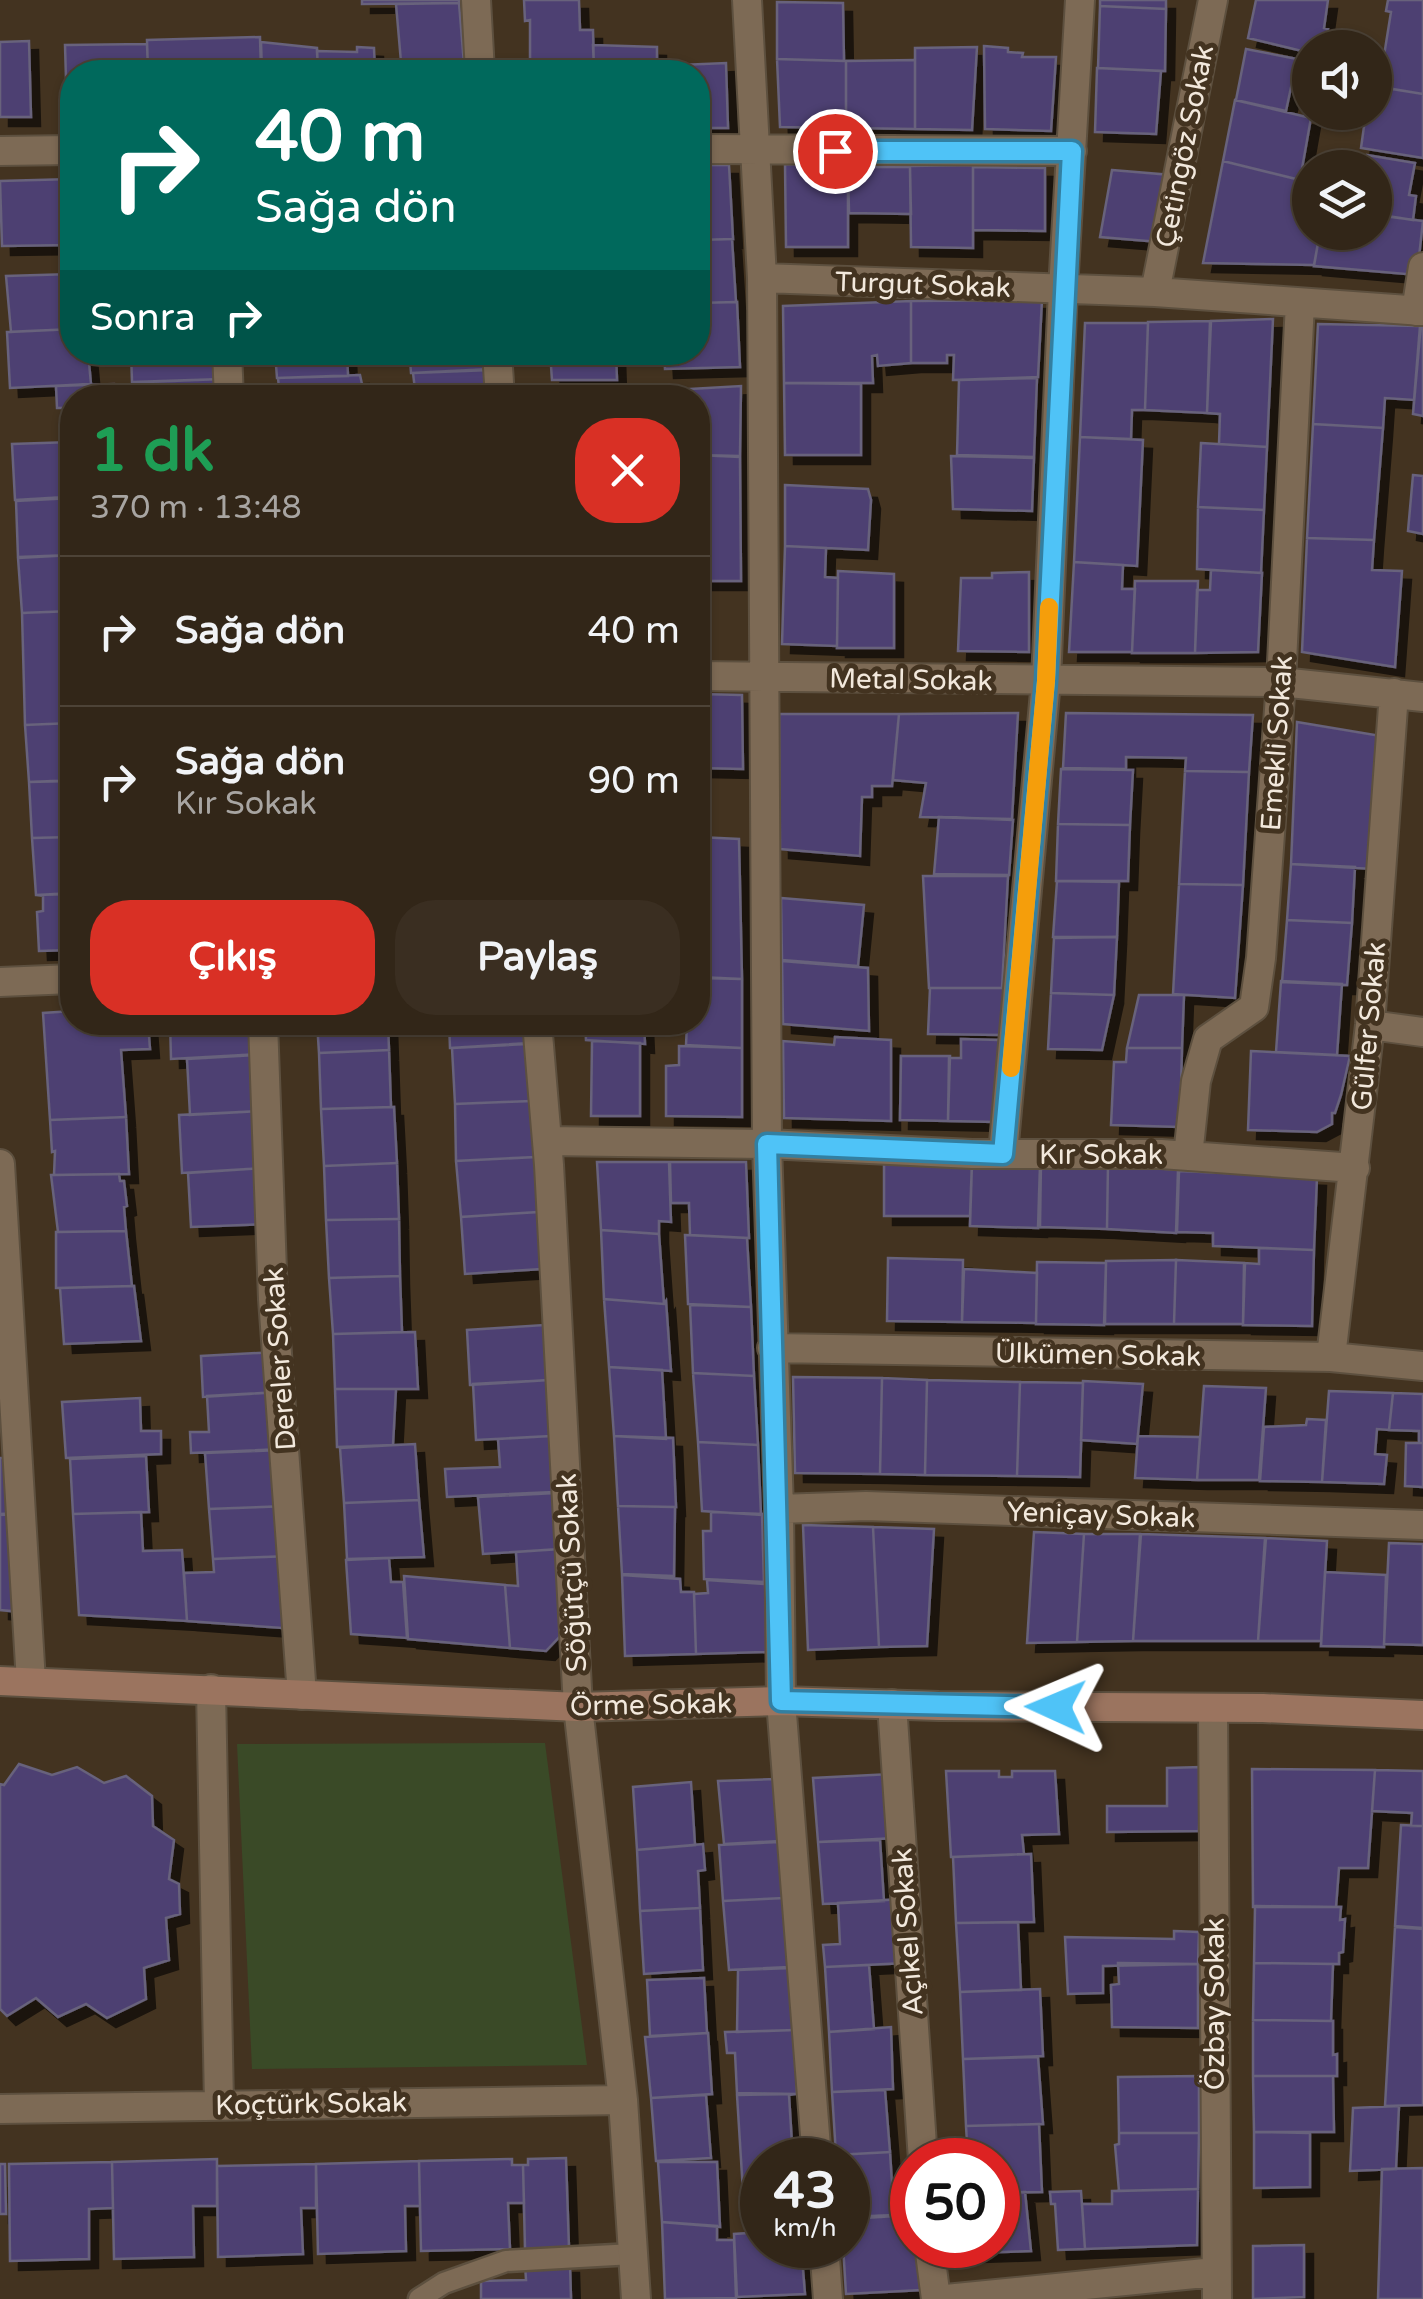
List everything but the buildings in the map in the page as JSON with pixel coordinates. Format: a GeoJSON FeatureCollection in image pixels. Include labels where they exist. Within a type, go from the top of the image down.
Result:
{"type":"FeatureCollection","features":[{"type":"Feature","properties":{"kind":"main road","name":"Örme Sokak"},"geometry":{"type":"LineString","coordinates":[[0,1681],[578,1707],[781,1701],[1423,1715]]}},
{"type":"Feature","properties":{"kind":"street"},"geometry":{"type":"LineString","coordinates":[[476,0],[479,60]]}},
{"type":"Feature","properties":{"kind":"street"},"geometry":{"type":"LineString","coordinates":[[747,0],[762,278],[767,1144],[781,1701],[815,2138]]}},
{"type":"Feature","properties":{"kind":"street"},"geometry":{"type":"LineString","coordinates":[[1003,1154],[1046,681],[1080,0]]}},
{"type":"Feature","properties":{"kind":"street","name":"Çetingöz Sokak"},"geometry":{"type":"LineString","coordinates":[[1155,292],[1213,0]]}},
{"type":"Feature","properties":{"kind":"street"},"geometry":{"type":"LineString","coordinates":[[0,151],[60,150]]}},
{"type":"Feature","properties":{"kind":"street"},"geometry":{"type":"LineString","coordinates":[[710,150],[1072,151]]}},
{"type":"Feature","properties":{"kind":"street"},"geometry":{"type":"LineString","coordinates":[[1420,311],[1423,267]]}},
{"type":"Feature","properties":{"kind":"street","name":"Turgut Sokak"},"geometry":{"type":"LineString","coordinates":[[762,278],[1155,292],[1420,311]]}},
{"type":"Feature","properties":{"kind":"street","name":"Emekli Sokak"},"geometry":{"type":"LineString","coordinates":[[1188,1156],[1196,1081],[1208,1038],[1254,1007],[1261,958],[1281,682],[1300,303]]}},
{"type":"Feature","properties":{"kind":"street","name":"Metal Sokak"},"geometry":{"type":"LineString","coordinates":[[710,676],[1281,682],[1423,698]]}},
{"type":"Feature","properties":{"kind":"street","name":"Gülfer Sokak"},"geometry":{"type":"LineString","coordinates":[[1331,1357],[1370,1025],[1394,693]]}},
{"type":"Feature","properties":{"kind":"street"},"geometry":{"type":"LineString","coordinates":[[0,982],[60,980]]}},
{"type":"Feature","properties":{"kind":"street"},"geometry":{"type":"LineString","coordinates":[[1370,1025],[1423,1032]]}},
{"type":"Feature","properties":{"kind":"street","name":"Dereler Sokak"},"geometry":{"type":"LineString","coordinates":[[263,1035],[273,1299],[302,1694]]}},
{"type":"Feature","properties":{"kind":"street","name":"Söğütçü Sokak"},"geometry":{"type":"LineString","coordinates":[[538,1035],[578,1707],[623,2100],[636,2299]]}},
{"type":"Feature","properties":{"kind":"street","name":"Kır Sokak"},"geometry":{"type":"LineString","coordinates":[[547,1141],[1188,1156],[1355,1168]]}},
{"type":"Feature","properties":{"kind":"street"},"geometry":{"type":"LineString","coordinates":[[0,1164],[30,1682]]}},
{"type":"Feature","properties":{"kind":"street","name":"Ülkümen Sokak"},"geometry":{"type":"LineString","coordinates":[[772,1348],[1331,1357],[1423,1366]]}},
{"type":"Feature","properties":{"kind":"street","name":"Yeniçay Sokak"},"geometry":{"type":"LineString","coordinates":[[779,1509],[866,1506],[1423,1525]]}},
{"type":"Feature","properties":{"kind":"street"},"geometry":{"type":"LineString","coordinates":[[211,1690],[219,2104]]}},
{"type":"Feature","properties":{"kind":"street","name":"Açıkel Sokak"},"geometry":{"type":"LineString","coordinates":[[892,1704],[922,2138]]}},
{"type":"Feature","properties":{"kind":"street","name":"Özbay Sokak"},"geometry":{"type":"LineString","coordinates":[[1213,1708],[1216,2286]]}},
{"type":"Feature","properties":{"kind":"street","name":"Koçtürk Sokak"},"geometry":{"type":"LineString","coordinates":[[0,2108],[623,2100]]}},
{"type":"Feature","properties":{"kind":"street"},"geometry":{"type":"LineString","coordinates":[[826,2268],[828,2299]]}},
{"type":"Feature","properties":{"kind":"street"},"geometry":{"type":"LineString","coordinates":[[932,2268],[936,2299]]}},
{"type":"Feature","properties":{"kind":"street"},"geometry":{"type":"LineString","coordinates":[[946,2299],[1216,2286]]}},
{"type":"Feature","properties":{"kind":"lane"},"geometry":{"type":"LineString","coordinates":[[418,2299],[444,2283],[506,2260],[633,2254]]}},
{"type":"Feature","properties":{"kind":"green space"},"geometry":{"type":"Polygon","coordinates":[[[545,1743],[587,2065],[252,2069],[237,1744],[545,1743]]]}},
{"type":"Feature","properties":{"kind":"slow traffic"},"geometry":{"type":"LineString","coordinates":[[1011,1068],[1046,681],[1049,607]]}},
{"type":"Feature","properties":{"kind":"route"},"geometry":{"type":"LineString","coordinates":[[835,151],[1072,151],[1046,681],[1003,1154],[767,1144],[781,1701],[1056,1707]]}}]}
